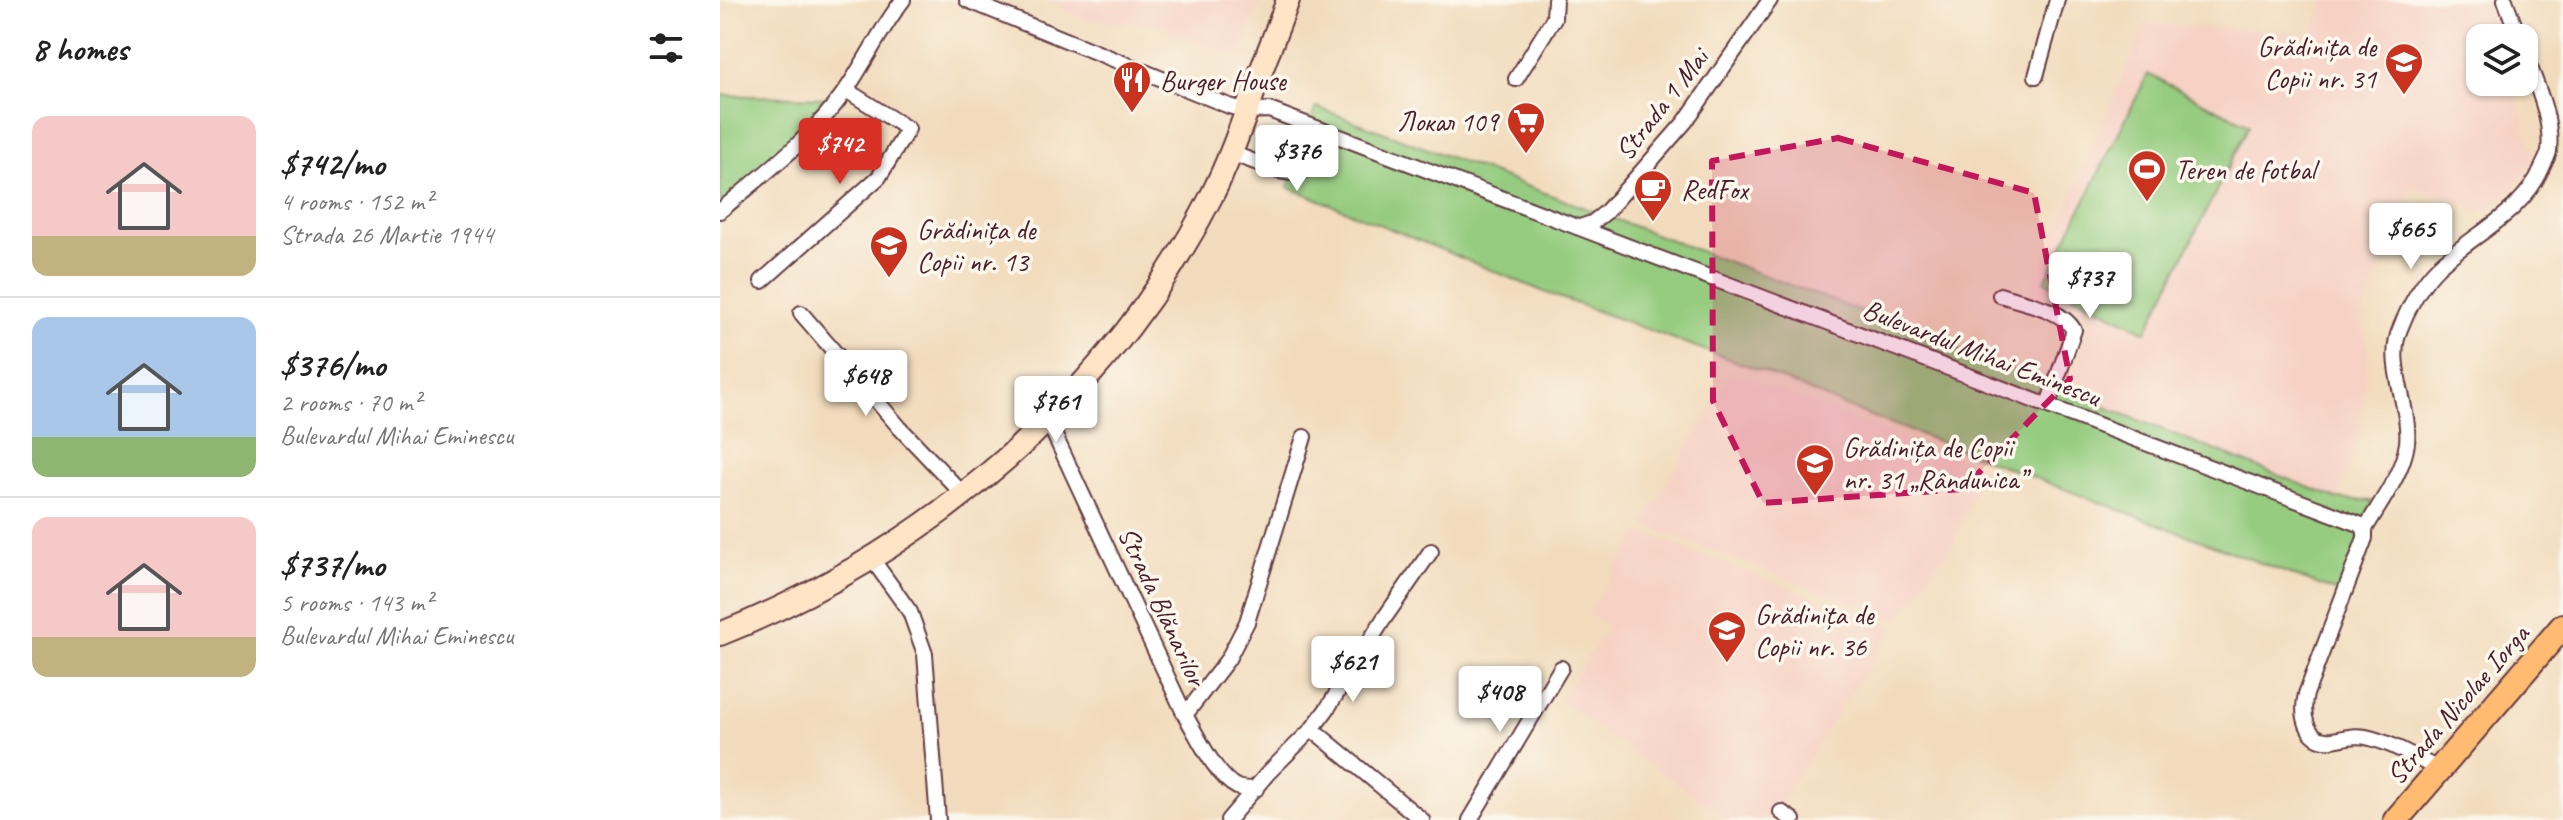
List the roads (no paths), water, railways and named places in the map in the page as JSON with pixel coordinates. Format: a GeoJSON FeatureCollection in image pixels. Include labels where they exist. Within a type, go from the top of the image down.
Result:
{"type":"FeatureCollection","features":[{"type":"Feature","properties":{"kind":"main road","name":"Strada Nicolae Iorga"},"geometry":{"type":"LineString","coordinates":[[2396,820],[2563,626]]}},
{"type":"Feature","properties":{"kind":"street"},"geometry":{"type":"LineString","coordinates":[[720,211],[809,133],[846,90],[903,0]]}},
{"type":"Feature","properties":{"kind":"street","name":"Bulevardul Mihai Eminescu"},"geometry":{"type":"LineString","coordinates":[[967,0],[1229,106],[1247,111],[1269,110],[2048,404],[2329,512],[2365,529]]}},
{"type":"Feature","properties":{"kind":"street"},"geometry":{"type":"LineString","coordinates":[[720,634],[748,623],[872,559],[963,494],[1048,421],[1111,350],[1188,240],[1231,153],[1288,0]]}},
{"type":"Feature","properties":{"kind":"street"},"geometry":{"type":"LineString","coordinates":[[1516,79],[1554,18],[1555,0]]}},
{"type":"Feature","properties":{"kind":"street","name":"Strada 1 Mai"},"geometry":{"type":"LineString","coordinates":[[1580,227],[1592,223],[1606,212],[1685,122],[1770,0]]}},
{"type":"Feature","properties":{"kind":"street"},"geometry":{"type":"LineString","coordinates":[[2036,76],[2057,0]]}},
{"type":"Feature","properties":{"kind":"street"},"geometry":{"type":"LineString","coordinates":[[2505,0],[2514,24]]}},
{"type":"Feature","properties":{"kind":"street"},"geometry":{"type":"LineString","coordinates":[[762,281],[879,177],[908,129],[846,90]]}},
{"type":"Feature","properties":{"kind":"street"},"geometry":{"type":"LineString","coordinates":[[2439,770],[2389,744],[2368,737],[2358,735],[2327,740],[2314,735],[2307,727],[2303,710],[2306,694],[2365,538],[2365,529],[2403,461],[2407,439],[2396,363],[2398,333],[2413,300],[2437,268],[2510,212],[2534,186],[2549,152],[2547,117],[2538,92]]}},
{"type":"Feature","properties":{"kind":"street"},"geometry":{"type":"LineString","coordinates":[[1231,153],[1279,171],[1299,174],[1306,167],[1320,129]]}},
{"type":"Feature","properties":{"kind":"street"},"geometry":{"type":"LineString","coordinates":[[2000,295],[2058,315],[2074,330],[2048,404]]}},
{"type":"Feature","properties":{"kind":"street"},"geometry":{"type":"LineString","coordinates":[[801,313],[900,428],[963,494]]}},
{"type":"Feature","properties":{"kind":"street","name":"Strada Blănarilor"},"geometry":{"type":"LineString","coordinates":[[1048,421],[1185,715],[1227,779],[1235,786],[1256,789]]}},
{"type":"Feature","properties":{"kind":"street"},"geometry":{"type":"LineString","coordinates":[[1185,715],[1228,659],[1247,622],[1304,437]]}},
{"type":"Feature","properties":{"kind":"street"},"geometry":{"type":"LineString","coordinates":[[1228,820],[1268,773],[1312,729],[1431,551]]}},
{"type":"Feature","properties":{"kind":"street"},"geometry":{"type":"LineString","coordinates":[[872,559],[910,612],[925,654],[938,820]]}},
{"type":"Feature","properties":{"kind":"street"},"geometry":{"type":"LineString","coordinates":[[1470,820],[1561,668]]}},
{"type":"Feature","properties":{"kind":"street"},"geometry":{"type":"LineString","coordinates":[[1312,729],[1422,820]]}},
{"type":"Feature","properties":{"kind":"place","name":"Grădinița de Copii nr. 31"},"geometry":{"type":"Point","coordinates":[2404,96]}},
{"type":"Feature","properties":{"kind":"place","name":"Burger House"},"geometry":{"type":"Point","coordinates":[1132,114]}},
{"type":"Feature","properties":{"kind":"place","name":"Локал 109"},"geometry":{"type":"Point","coordinates":[1526,155]}},
{"type":"Feature","properties":{"kind":"place","name":"Teren de fotbal"},"geometry":{"type":"Point","coordinates":[2147,203]}},
{"type":"Feature","properties":{"kind":"place","name":"RedFox"},"geometry":{"type":"Point","coordinates":[1653,223]}},
{"type":"Feature","properties":{"kind":"place","name":"Grădinița de Copii nr. 13"},"geometry":{"type":"Point","coordinates":[889,279]}},
{"type":"Feature","properties":{"kind":"place","name":"Grădinița de Copii nr. 31 „Rândunica”"},"geometry":{"type":"Point","coordinates":[1815,497]}},
{"type":"Feature","properties":{"kind":"place","name":"Grădinița de Copii nr. 36"},"geometry":{"type":"Point","coordinates":[1727,664]}}]}
